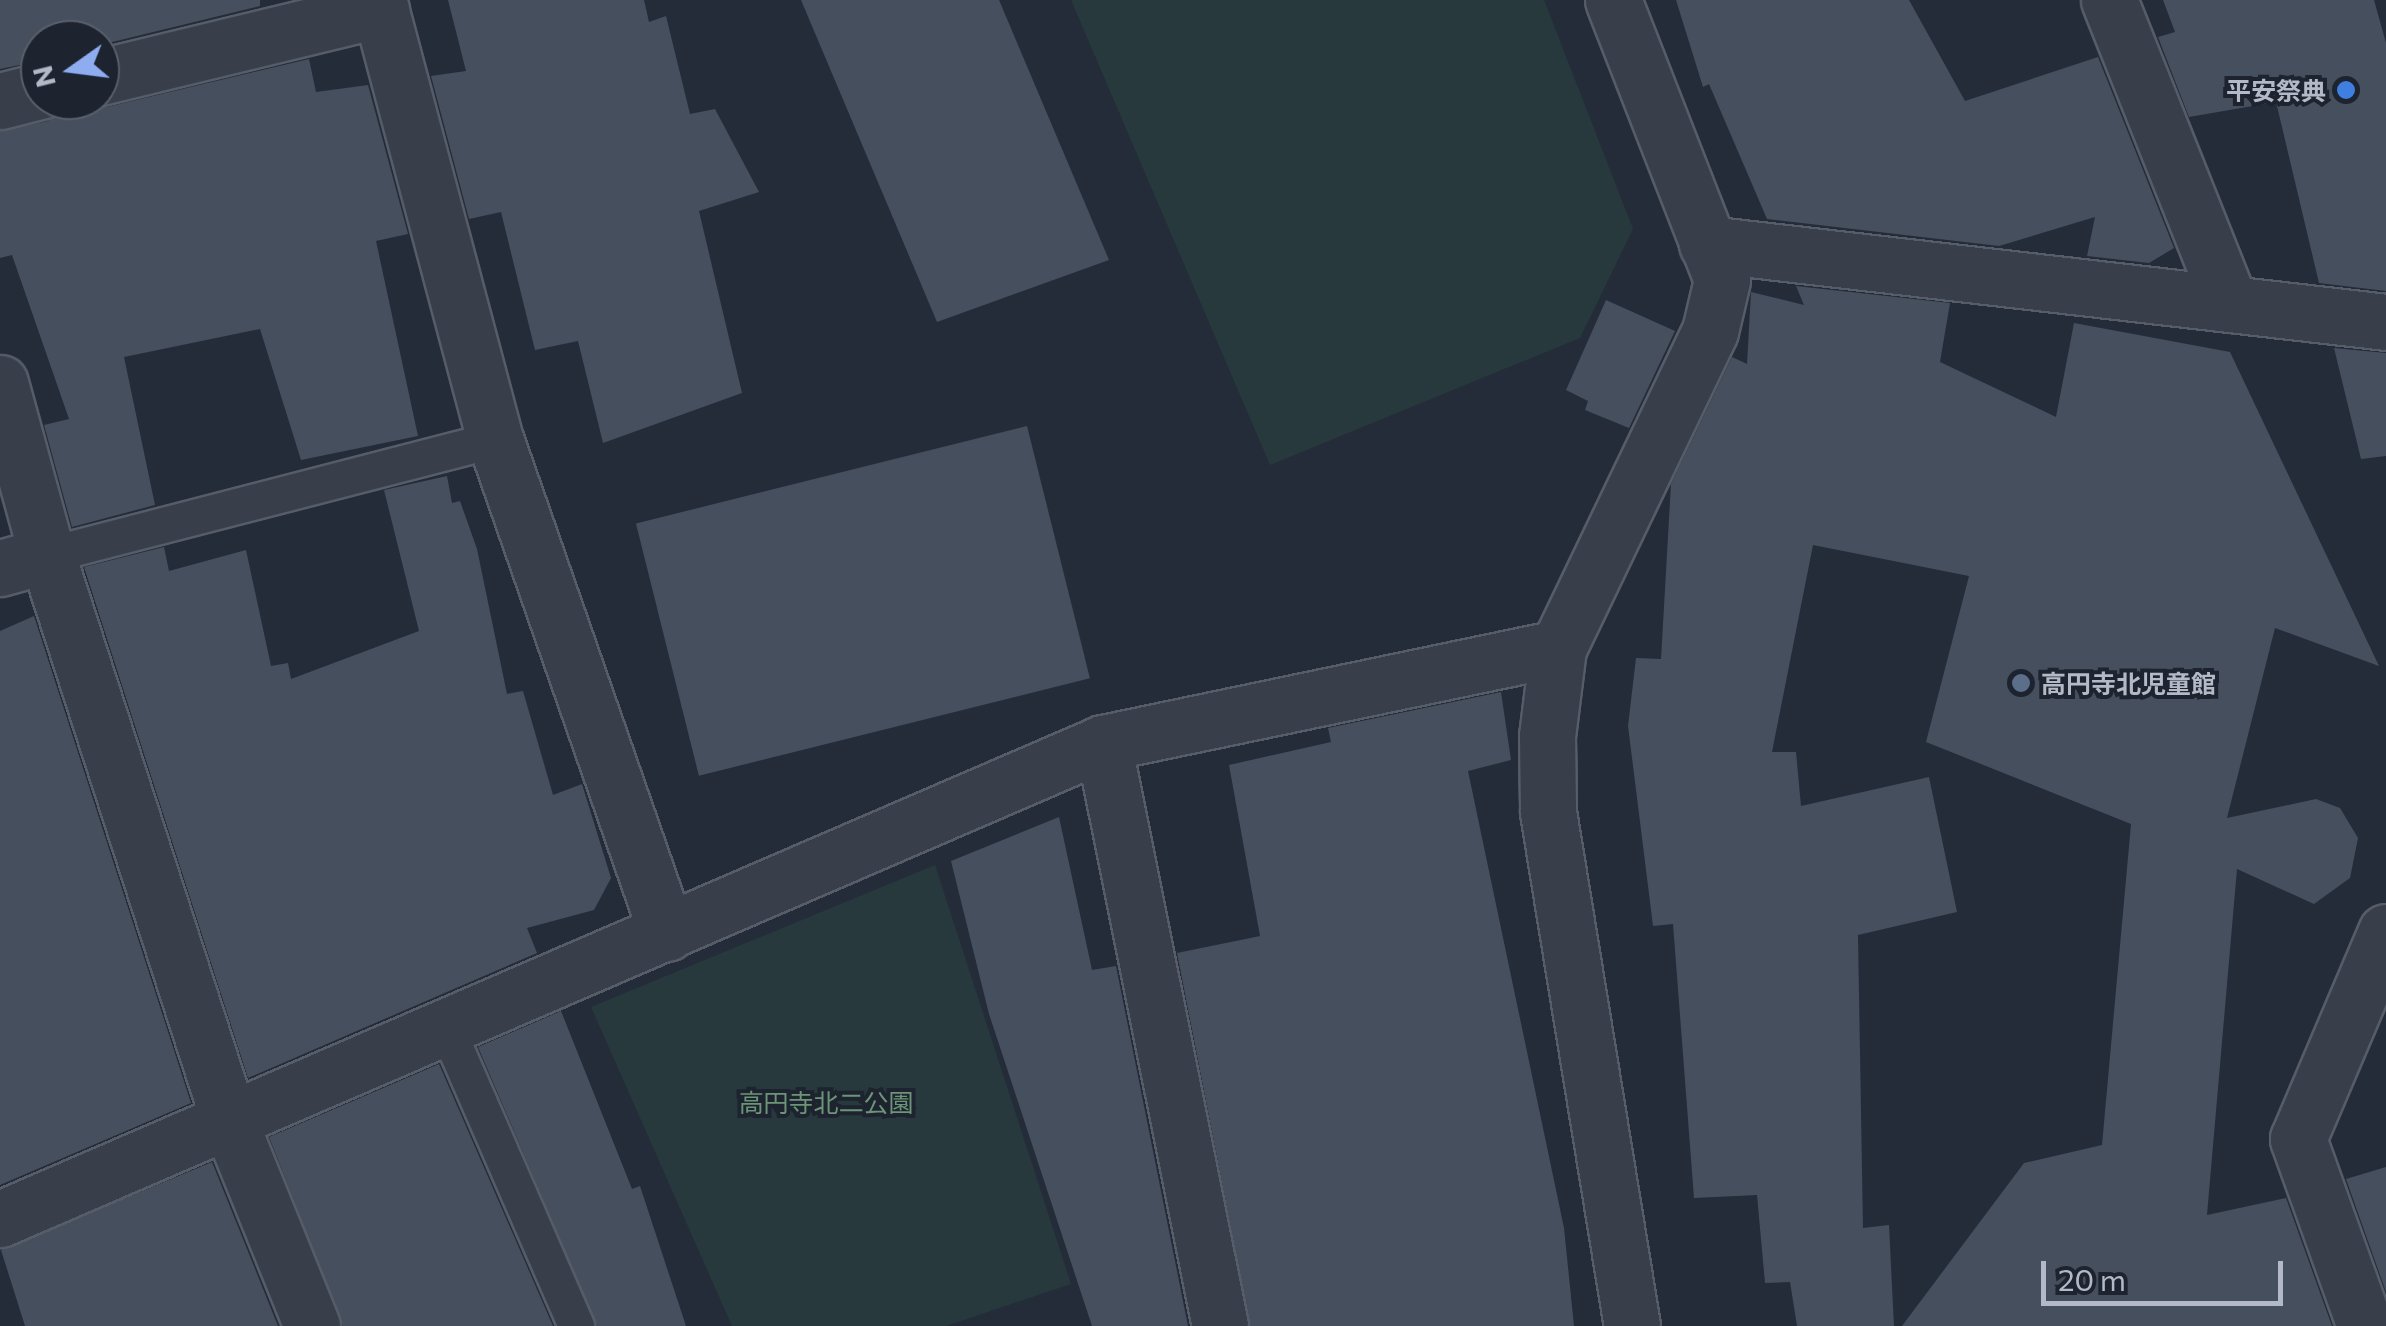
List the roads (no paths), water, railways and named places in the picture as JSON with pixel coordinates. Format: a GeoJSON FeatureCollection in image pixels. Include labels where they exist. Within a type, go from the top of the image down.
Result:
{"type":"FeatureCollection","features":[{"type":"Feature","properties":{"kind":"street"},"geometry":{"type":"LineString","coordinates":[[1613,0],[1722,280],[1710,331],[1558,648],[1548,812],[1632,1326]]}},
{"type":"Feature","properties":{"kind":"street"},"geometry":{"type":"LineString","coordinates":[[2109,0],[2230,304]]}},
{"type":"Feature","properties":{"kind":"street"},"geometry":{"type":"LineString","coordinates":[[120,71],[380,5],[495,439],[666,933]]}},
{"type":"Feature","properties":{"kind":"street"},"geometry":{"type":"LineString","coordinates":[[1707,244],[2386,322]]}},
{"type":"Feature","properties":{"kind":"street"},"geometry":{"type":"LineString","coordinates":[[0,383],[23,562],[230,1123],[312,1326]]}},
{"type":"Feature","properties":{"kind":"street"},"geometry":{"type":"LineString","coordinates":[[0,1219],[1104,744],[1558,648]]}},
{"type":"Feature","properties":{"kind":"street"},"geometry":{"type":"LineString","coordinates":[[1104,744],[1220,1326]]}},
{"type":"Feature","properties":{"kind":"street"},"geometry":{"type":"LineString","coordinates":[[2365,1326],[2298,1139],[2386,932]]}},
{"type":"Feature","properties":{"kind":"lane"},"geometry":{"type":"LineString","coordinates":[[23,562],[495,439]]}},
{"type":"Feature","properties":{"kind":"lane"},"geometry":{"type":"LineString","coordinates":[[446,1029],[576,1326]]}},
{"type":"Feature","properties":{"kind":"place","name":"平安祭典"},"geometry":{"type":"Point","coordinates":[2346,90]}},
{"type":"Feature","properties":{"kind":"place","name":"高円寺北児童館"},"geometry":{"type":"Point","coordinates":[2021,683]}},
{"type":"Feature","properties":{"kind":"park label","name":"高円寺北二公園"},"geometry":{"type":"Point","coordinates":[826,1102]}}]}
